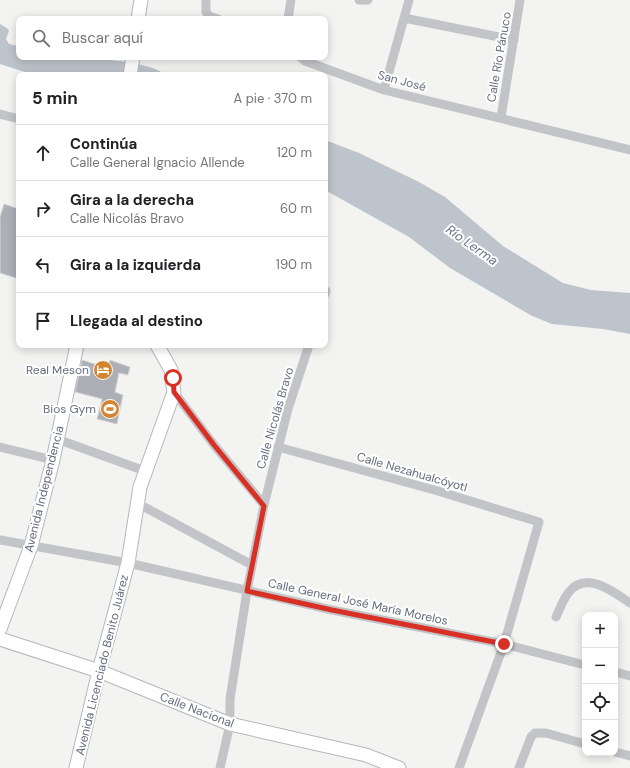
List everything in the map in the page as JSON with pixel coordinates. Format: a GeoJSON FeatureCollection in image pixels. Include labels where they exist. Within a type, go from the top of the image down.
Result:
{"type":"FeatureCollection","features":[{"type":"Feature","properties":{"kind":"street"},"geometry":{"type":"LineString","coordinates":[[138,16],[141,0]]}},
{"type":"Feature","properties":{"kind":"street"},"geometry":{"type":"LineString","coordinates":[[206,0],[206,12],[211,16]]}},
{"type":"Feature","properties":{"kind":"street"},"geometry":{"type":"LineString","coordinates":[[288,16],[290,0]]}},
{"type":"Feature","properties":{"kind":"street"},"geometry":{"type":"LineString","coordinates":[[359,0],[368,0]]}},
{"type":"Feature","properties":{"kind":"street"},"geometry":{"type":"LineString","coordinates":[[384,90],[409,0]]}},
{"type":"Feature","properties":{"kind":"street","name":"Calle Río Pánuco"},"geometry":{"type":"LineString","coordinates":[[500,117],[520,0]]}},
{"type":"Feature","properties":{"kind":"street"},"geometry":{"type":"LineString","coordinates":[[404,18],[514,40]]}},
{"type":"Feature","properties":{"kind":"street"},"geometry":{"type":"LineString","coordinates":[[130,72],[132,60]]}},
{"type":"Feature","properties":{"kind":"street","name":"San José"},"geometry":{"type":"LineString","coordinates":[[304,60],[384,90],[500,117],[569,136],[630,150]]}},
{"type":"Feature","properties":{"kind":"street"},"geometry":{"type":"LineString","coordinates":[[0,114],[16,118]]}},
{"type":"Feature","properties":{"kind":"street","name":"Avenida Independencia"},"geometry":{"type":"LineString","coordinates":[[0,629],[31,546],[53,460],[76,348]]}},
{"type":"Feature","properties":{"kind":"street"},"geometry":{"type":"LineString","coordinates":[[159,348],[171,370],[174,392],[214,445],[264,506]]}},
{"type":"Feature","properties":{"kind":"street","name":"Calle Nicolás Bravo"},"geometry":{"type":"LineString","coordinates":[[220,768],[230,724],[230,699],[247,591],[264,506],[288,409],[308,348]]}},
{"type":"Feature","properties":{"kind":"street","name":"Avenida Licenciado Benito Juárez"},"geometry":{"type":"LineString","coordinates":[[76,768],[99,671],[128,563],[137,503],[145,471],[174,392]]}},
{"type":"Feature","properties":{"kind":"street"},"geometry":{"type":"LineString","coordinates":[[57,439],[145,471]]}},
{"type":"Feature","properties":{"kind":"street"},"geometry":{"type":"LineString","coordinates":[[0,447],[53,460]]}},
{"type":"Feature","properties":{"kind":"street","name":"Calle Nezahualcóyotl"},"geometry":{"type":"LineString","coordinates":[[278,447],[438,491],[540,522],[504,644]]}},
{"type":"Feature","properties":{"kind":"street"},"geometry":{"type":"LineString","coordinates":[[137,503],[252,565]]}},
{"type":"Feature","properties":{"kind":"street","name":"Calle General José María Morelos"},"geometry":{"type":"LineString","coordinates":[[0,540],[128,563],[332,610],[504,644],[582,664]]}},
{"type":"Feature","properties":{"kind":"street"},"geometry":{"type":"LineString","coordinates":[[556,617],[569,592],[577,585],[591,583],[607,587],[630,603]]}},
{"type":"Feature","properties":{"kind":"street","name":"Calle Nacional"},"geometry":{"type":"LineString","coordinates":[[0,639],[99,671],[230,724],[366,755],[399,768]]}},
{"type":"Feature","properties":{"kind":"street"},"geometry":{"type":"LineString","coordinates":[[459,768],[504,644]]}},
{"type":"Feature","properties":{"kind":"street"},"geometry":{"type":"LineString","coordinates":[[618,673],[630,676]]}},
{"type":"Feature","properties":{"kind":"street"},"geometry":{"type":"LineString","coordinates":[[519,768],[535,733],[546,733],[582,743]]}},
{"type":"Feature","properties":{"kind":"street"},"geometry":{"type":"LineString","coordinates":[[618,753],[630,756]]}},
{"type":"Feature","properties":{"kind":"water"},"geometry":{"type":"Polygon","coordinates":[[[0,24],[9,31],[6,39],[9,44],[16,45],[16,60],[107,60],[138,64],[160,72],[25,72],[0,64],[0,24]]]}},
{"type":"Feature","properties":{"kind":"water","name":"Río Lerma"},"geometry":{"type":"Polygon","coordinates":[[[328,141],[359,153],[419,182],[445,197],[503,246],[563,283],[591,290],[630,293],[630,334],[603,329],[552,324],[532,316],[450,268],[409,237],[328,192],[328,141]]]}},
{"type":"Feature","properties":{"kind":"building"},"geometry":{"type":"Polygon","coordinates":[[[4,204],[16,208],[16,278],[0,273],[0,217],[4,204]]]}},
{"type":"Feature","properties":{"kind":"building"},"geometry":{"type":"Polygon","coordinates":[[[82,360],[107,368],[110,360],[130,367],[128,375],[119,373],[115,392],[123,395],[117,424],[97,419],[102,399],[75,392],[82,360]]]}},
{"type":"Feature","properties":{"kind":"place","name":"Real Meson"},"geometry":{"type":"Point","coordinates":[103,370]}},
{"type":"Feature","properties":{"kind":"place","name":"Bios Gym"},"geometry":{"type":"Point","coordinates":[110,409]}},
{"type":"Feature","properties":{"kind":"route"},"geometry":{"type":"LineString","coordinates":[[173,378],[174,392],[214,445],[264,506],[247,591],[332,610],[504,644]]}}]}
